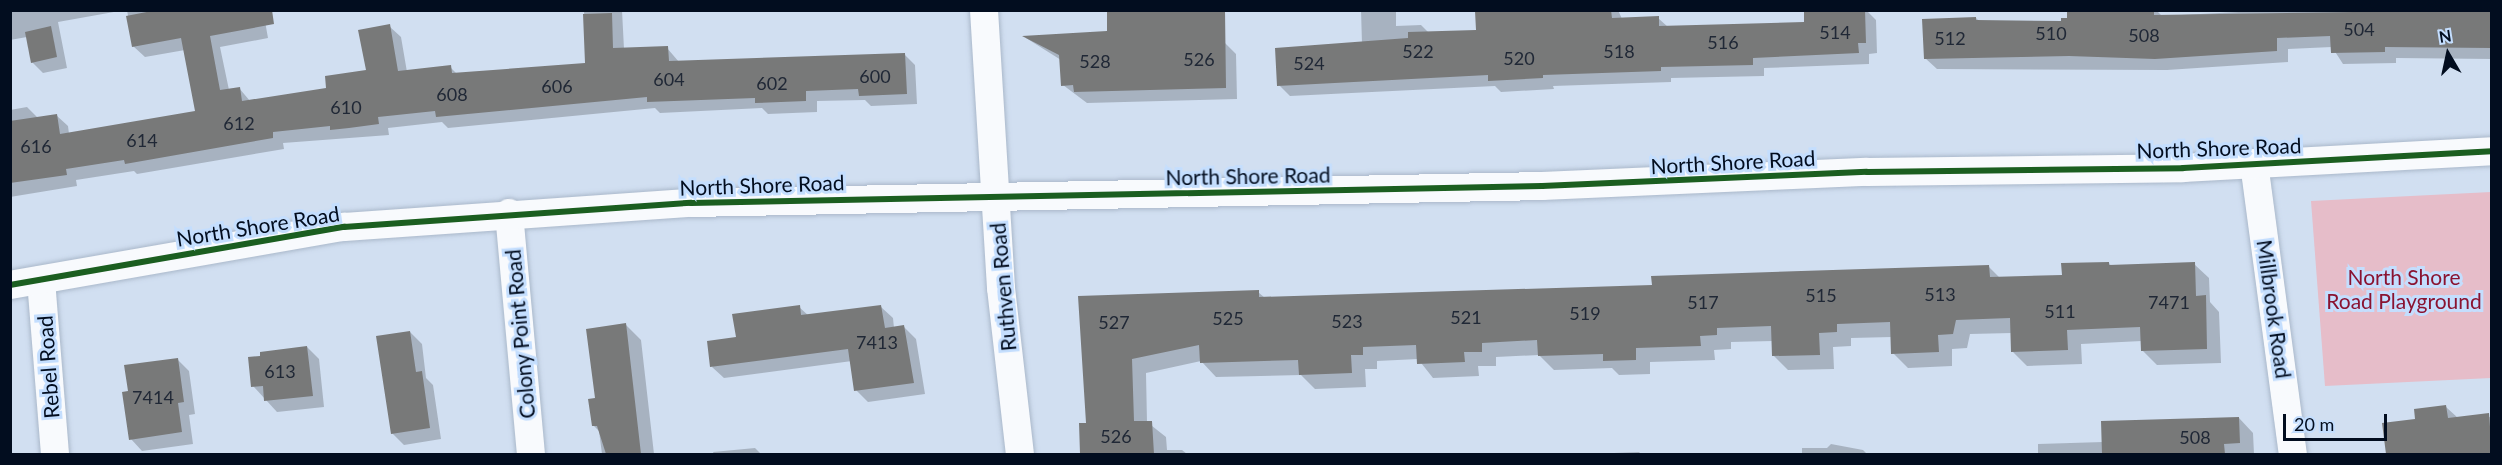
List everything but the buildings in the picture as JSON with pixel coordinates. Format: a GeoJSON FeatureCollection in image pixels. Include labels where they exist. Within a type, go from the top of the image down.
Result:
{"type":"FeatureCollection","features":[{"type":"Feature","properties":{"kind":"street","name":"Ruthven Road"},"geometry":{"type":"LineString","coordinates":[[984,10],[1000,288],[1020,454]]}},
{"type":"Feature","properties":{"kind":"street","name":"North Shore Road"},"geometry":{"type":"LineString","coordinates":[[10,285],[344,227],[509,213],[691,203],[1553,186],[1867,172],[2254,163],[2492,151]]}},
{"type":"Feature","properties":{"kind":"street","name":"Millbrook Road"},"geometry":{"type":"LineString","coordinates":[[2254,163],[2293,454]]}},
{"type":"Feature","properties":{"kind":"street","name":"Colony Point Road"},"geometry":{"type":"LineString","coordinates":[[509,213],[531,454]]}},
{"type":"Feature","properties":{"kind":"street","name":"Rebel Road"},"geometry":{"type":"LineString","coordinates":[[41,280],[55,454]]}},
{"type":"Feature","properties":{"kind":"green space","name":"North Shore Road Playground"},"geometry":{"type":"Polygon","coordinates":[[[2491,192],[2491,378],[2325,386],[2311,201],[2491,192]]]}},
{"type":"Feature","properties":{"kind":"cycle path"},"geometry":{"type":"LineString","coordinates":[[10,285],[344,227],[691,203],[1542,186],[1867,172],[2183,168],[2492,151]]}}]}
